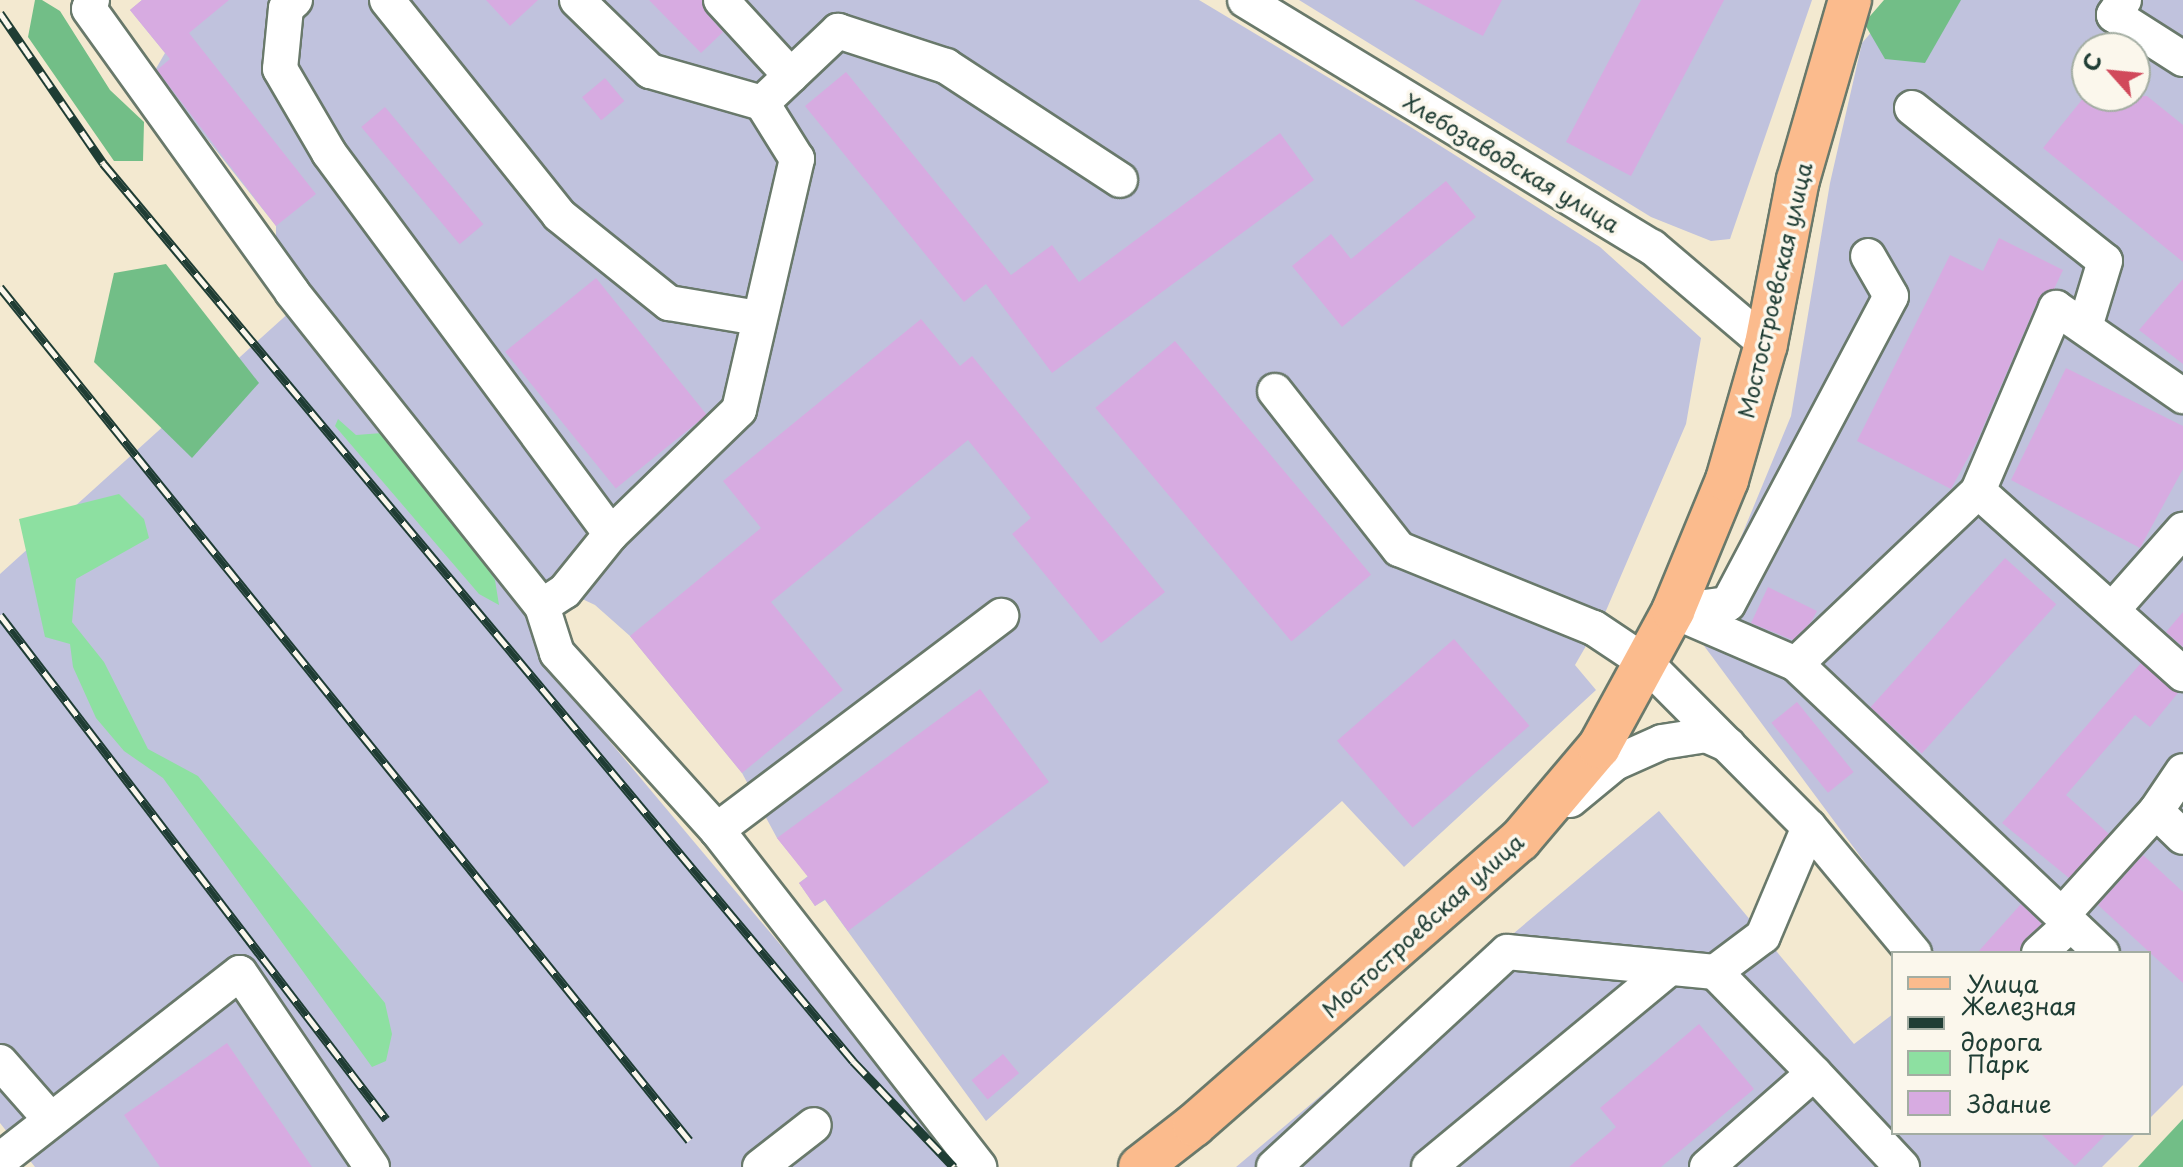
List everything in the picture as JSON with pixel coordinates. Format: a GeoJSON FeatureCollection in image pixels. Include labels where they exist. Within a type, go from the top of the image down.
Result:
{"type":"FeatureCollection","features":[{"type":"Feature","properties":{"kind":"main road","name":"Мостостроевская улица"},"geometry":{"type":"LineString","coordinates":[[1140,1167],[1205,1115],[1520,840],[1599,747],[1673,611],[1727,480],[1766,344],[1798,180],[1850,0]]}},
{"type":"Feature","properties":{"kind":"street"},"geometry":{"type":"LineString","coordinates":[[92,0],[89,9],[292,292],[542,606],[557,653],[717,830],[979,1167]]}},
{"type":"Feature","properties":{"kind":"street"},"geometry":{"type":"LineString","coordinates":[[295,0],[286,8],[280,69],[329,153],[611,534]]}},
{"type":"Feature","properties":{"kind":"street"},"geometry":{"type":"LineString","coordinates":[[387,0],[559,215],[669,303],[758,318]]}},
{"type":"Feature","properties":{"kind":"street"},"geometry":{"type":"LineString","coordinates":[[542,606],[565,591],[611,534],[739,410],[797,159],[762,103],[650,71],[577,0]]}},
{"type":"Feature","properties":{"kind":"street"},"geometry":{"type":"LineString","coordinates":[[721,0],[791,76]]}},
{"type":"Feature","properties":{"kind":"street","name":"Хлебозаводская улица"},"geometry":{"type":"LineString","coordinates":[[1245,0],[1652,247],[1766,344]]}},
{"type":"Feature","properties":{"kind":"street"},"geometry":{"type":"LineString","coordinates":[[2124,0],[2114,15],[2183,59]]}},
{"type":"Feature","properties":{"kind":"street"},"geometry":{"type":"LineString","coordinates":[[762,103],[838,31],[946,66],[1120,180]]}},
{"type":"Feature","properties":{"kind":"street"},"geometry":{"type":"LineString","coordinates":[[1912,108],[2105,261],[2085,327]]}},
{"type":"Feature","properties":{"kind":"street"},"geometry":{"type":"LineString","coordinates":[[1673,611],[1728,604],[1891,296],[1868,256]]}},
{"type":"Feature","properties":{"kind":"street"},"geometry":{"type":"LineString","coordinates":[[1796,664],[1978,491],[2056,308],[2183,396]]}},
{"type":"Feature","properties":{"kind":"street"},"geometry":{"type":"LineString","coordinates":[[1275,391],[1399,549],[1594,628],[1645,662],[1809,827],[1912,951]]}},
{"type":"Feature","properties":{"kind":"street"},"geometry":{"type":"LineString","coordinates":[[1978,491],[2183,674]]}},
{"type":"Feature","properties":{"kind":"street"},"geometry":{"type":"LineString","coordinates":[[2113,609],[2183,530]]}},
{"type":"Feature","properties":{"kind":"street"},"geometry":{"type":"LineString","coordinates":[[1673,611],[1796,664],[2100,951]]}},
{"type":"Feature","properties":{"kind":"street"},"geometry":{"type":"LineString","coordinates":[[717,830],[1001,616]]}},
{"type":"Feature","properties":{"kind":"street"},"geometry":{"type":"LineString","coordinates":[[1520,840],[1615,763],[1662,742],[1706,735],[1728,745]]}},
{"type":"Feature","properties":{"kind":"street"},"geometry":{"type":"LineString","coordinates":[[2041,951],[2156,811],[2183,771]]}},
{"type":"Feature","properties":{"kind":"street"},"geometry":{"type":"LineString","coordinates":[[2156,811],[2183,837]]}},
{"type":"Feature","properties":{"kind":"street"},"geometry":{"type":"LineString","coordinates":[[1274,1167],[1507,952],[1715,972],[1763,936],[1809,827]]}},
{"type":"Feature","properties":{"kind":"street"},"geometry":{"type":"LineString","coordinates":[[1429,1167],[1668,969]]}},
{"type":"Feature","properties":{"kind":"street"},"geometry":{"type":"LineString","coordinates":[[1715,972],[1902,1167]]}},
{"type":"Feature","properties":{"kind":"street"},"geometry":{"type":"LineString","coordinates":[[9,1156],[240,973],[372,1167]]}},
{"type":"Feature","properties":{"kind":"street"},"geometry":{"type":"LineString","coordinates":[[0,1062],[51,1120]]}},
{"type":"Feature","properties":{"kind":"street"},"geometry":{"type":"LineString","coordinates":[[1707,1167],[1814,1073]]}},
{"type":"Feature","properties":{"kind":"street"},"geometry":{"type":"LineString","coordinates":[[760,1167],[814,1125]]}},
{"type":"Feature","properties":{"kind":"shaded area"},"geometry":{"type":"Polygon","coordinates":[[[142,0],[1199,0],[1409,126],[1600,247],[1701,338],[1686,424],[1605,613],[1575,665],[1596,690],[1404,867],[1342,801],[986,1121],[825,900],[815,906],[799,883],[808,876],[777,838],[742,773],[630,636],[595,605],[544,581],[276,243],[276,226],[154,72],[165,53],[130,10],[142,0]]]}},
{"type":"Feature","properties":{"kind":"shaded area"},"geometry":{"type":"Polygon","coordinates":[[[1299,0],[1812,0],[1730,239],[1711,241],[1651,217],[1299,0]]]}},
{"type":"Feature","properties":{"kind":"shaded area"},"geometry":{"type":"Polygon","coordinates":[[[1899,0],[2183,0],[2183,1085],[2151,1117],[2151,951],[1931,951],[1699,639],[1791,416],[1830,183],[1862,43],[1899,0]]]}},
{"type":"Feature","properties":{"kind":"shaded area"},"geometry":{"type":"Polygon","coordinates":[[[292,310],[532,614],[544,663],[967,1167],[35,1167],[0,1123],[0,574],[292,310]]]}},
{"type":"Feature","properties":{"kind":"shaded area"},"geometry":{"type":"Polygon","coordinates":[[[1659,811],[1854,1044],[1891,1016],[1891,1135],[2134,1135],[2102,1167],[1236,1167],[1659,811]]]}},
{"type":"Feature","properties":{"kind":"green space"},"geometry":{"type":"Polygon","coordinates":[[[35,0],[42,0],[60,11],[110,90],[144,122],[143,161],[114,161],[28,37],[35,0]]]}},
{"type":"Feature","properties":{"kind":"green space"},"geometry":{"type":"Polygon","coordinates":[[[1884,0],[1961,0],[1925,63],[1885,59],[1864,23],[1884,0]]]}},
{"type":"Feature","properties":{"kind":"green space"},"geometry":{"type":"Polygon","coordinates":[[[166,264],[259,383],[192,458],[94,362],[114,273],[166,264]]]}},
{"type":"Feature","properties":{"kind":"green space"},"geometry":{"type":"Polygon","coordinates":[[[338,419],[356,435],[382,433],[432,466],[452,510],[495,580],[499,605],[479,594],[335,426],[338,419]]]}},
{"type":"Feature","properties":{"kind":"green space"},"geometry":{"type":"Polygon","coordinates":[[[119,494],[144,519],[149,538],[76,579],[72,622],[104,662],[148,749],[198,776],[385,1003],[392,1034],[386,1061],[372,1067],[163,778],[124,751],[96,718],[73,667],[70,644],[45,637],[19,519],[119,494]]]}},
{"type":"Feature","properties":{"kind":"green space"},"geometry":{"type":"Polygon","coordinates":[[[2183,1119],[2183,1167],[2138,1167],[2183,1119]]]}},
{"type":"Feature","properties":{"kind":"building"},"geometry":{"type":"Polygon","coordinates":[[[142,0],[229,0],[189,33],[316,194],[276,226],[157,70],[170,59],[130,10],[142,0]]]}},
{"type":"Feature","properties":{"kind":"building"},"geometry":{"type":"Polygon","coordinates":[[[486,0],[538,0],[510,26],[486,0]]]}},
{"type":"Feature","properties":{"kind":"building"},"geometry":{"type":"Polygon","coordinates":[[[649,0],[702,0],[706,13],[723,32],[701,53],[649,0]]]}},
{"type":"Feature","properties":{"kind":"building"},"geometry":{"type":"Polygon","coordinates":[[[1414,0],[1502,0],[1483,36],[1414,0]]]}},
{"type":"Feature","properties":{"kind":"building"},"geometry":{"type":"Polygon","coordinates":[[[1641,0],[1724,0],[1631,176],[1566,142],[1641,0]]]}},
{"type":"Feature","properties":{"kind":"building"},"geometry":{"type":"Polygon","coordinates":[[[846,72],[1011,275],[1052,245],[1079,282],[1280,133],[1314,180],[1052,373],[986,284],[964,302],[805,106],[846,72]]]}},
{"type":"Feature","properties":{"kind":"building"},"geometry":{"type":"Polygon","coordinates":[[[605,78],[624,101],[601,120],[582,97],[605,78]]]}},
{"type":"Feature","properties":{"kind":"building"},"geometry":{"type":"Polygon","coordinates":[[[2151,99],[2183,125],[2183,262],[2043,148],[2072,112],[2151,112],[2151,99]]]}},
{"type":"Feature","properties":{"kind":"building"},"geometry":{"type":"Polygon","coordinates":[[[385,107],[483,224],[460,244],[361,127],[385,107]]]}},
{"type":"Feature","properties":{"kind":"building"},"geometry":{"type":"Polygon","coordinates":[[[1446,181],[1476,217],[1342,327],[1292,266],[1331,234],[1351,259],[1446,181]]]}},
{"type":"Feature","properties":{"kind":"building"},"geometry":{"type":"Polygon","coordinates":[[[1999,238],[2063,270],[2054,289],[2044,292],[2038,300],[1977,441],[1951,489],[1857,441],[1950,255],[1983,271],[1999,238]]]}},
{"type":"Feature","properties":{"kind":"building"},"geometry":{"type":"Polygon","coordinates":[[[596,278],[707,415],[616,488],[505,352],[596,278]]]}},
{"type":"Feature","properties":{"kind":"building"},"geometry":{"type":"Polygon","coordinates":[[[2183,279],[2183,364],[2139,330],[2183,279]]]}},
{"type":"Feature","properties":{"kind":"building"},"geometry":{"type":"Polygon","coordinates":[[[921,319],[960,366],[972,356],[1165,592],[1101,643],[1012,534],[1031,518],[968,440],[771,602],[843,690],[742,773],[630,636],[761,528],[723,481],[921,319]]]}},
{"type":"Feature","properties":{"kind":"building"},"geometry":{"type":"Polygon","coordinates":[[[1175,341],[1371,575],[1291,641],[1095,408],[1175,341]]]}},
{"type":"Feature","properties":{"kind":"building"},"geometry":{"type":"Polygon","coordinates":[[[2066,368],[2183,426],[2183,469],[2140,548],[2011,480],[2066,368]]]}},
{"type":"Feature","properties":{"kind":"building"},"geometry":{"type":"Polygon","coordinates":[[[2005,558],[2056,604],[1922,754],[1871,707],[2005,558]]]}},
{"type":"Feature","properties":{"kind":"building"},"geometry":{"type":"Polygon","coordinates":[[[1768,587],[1817,611],[1793,640],[1751,623],[1768,587]]]}},
{"type":"Feature","properties":{"kind":"building"},"geometry":{"type":"Polygon","coordinates":[[[2183,612],[2183,647],[2166,632],[2183,612]]]}},
{"type":"Feature","properties":{"kind":"building"},"geometry":{"type":"Polygon","coordinates":[[[1454,639],[1529,726],[1412,827],[1337,741],[1454,639]]]}},
{"type":"Feature","properties":{"kind":"building"},"geometry":{"type":"Polygon","coordinates":[[[2141,663],[2178,693],[2150,727],[2135,715],[2066,795],[2109,834],[2069,878],[2002,823],[2141,663]]]}},
{"type":"Feature","properties":{"kind":"building"},"geometry":{"type":"Polygon","coordinates":[[[980,689],[1049,782],[848,931],[825,899],[815,906],[799,883],[808,877],[777,838],[980,689]]]}},
{"type":"Feature","properties":{"kind":"building"},"geometry":{"type":"Polygon","coordinates":[[[1797,702],[1854,772],[1828,793],[1771,723],[1797,702]]]}},
{"type":"Feature","properties":{"kind":"building"},"geometry":{"type":"Polygon","coordinates":[[[2143,855],[2183,892],[2183,983],[2151,951],[2098,905],[2143,855]]]}},
{"type":"Feature","properties":{"kind":"building"},"geometry":{"type":"Polygon","coordinates":[[[2021,904],[2042,924],[2025,939],[2020,951],[1979,951],[2021,904]]]}},
{"type":"Feature","properties":{"kind":"building"},"geometry":{"type":"Polygon","coordinates":[[[1699,1024],[1754,1089],[1661,1167],[1569,1167],[1616,1127],[1600,1108],[1699,1024]]]}},
{"type":"Feature","properties":{"kind":"building"},"geometry":{"type":"Polygon","coordinates":[[[227,1043],[312,1167],[160,1167],[124,1115],[227,1043]]]}},
{"type":"Feature","properties":{"kind":"building"},"geometry":{"type":"Polygon","coordinates":[[[1003,1054],[1019,1073],[988,1100],[972,1080],[1003,1054]]]}},
{"type":"Feature","properties":{"kind":"building"},"geometry":{"type":"Polygon","coordinates":[[[2042,1135],[2105,1135],[2075,1166],[2042,1135]]]}},
{"type":"Feature","properties":{"kind":"railway"},"geometry":{"type":"LineString","coordinates":[[0,13],[103,163],[853,1061],[954,1167]]}},
{"type":"Feature","properties":{"kind":"railway"},"geometry":{"type":"LineString","coordinates":[[0,287],[689,1140]]}},
{"type":"Feature","properties":{"kind":"railway"},"geometry":{"type":"LineString","coordinates":[[0,615],[386,1119]]}}]}
